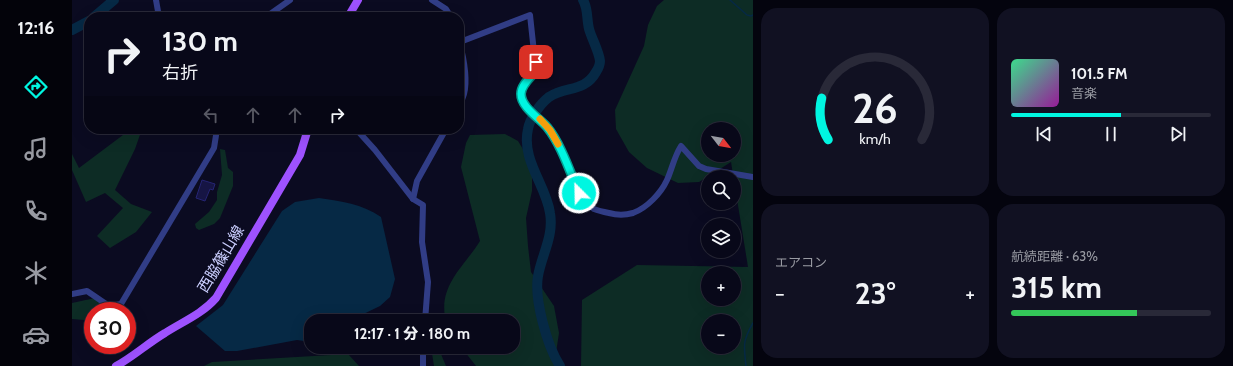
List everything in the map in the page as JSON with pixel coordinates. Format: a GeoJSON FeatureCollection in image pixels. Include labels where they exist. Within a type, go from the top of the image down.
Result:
{"type":"FeatureCollection","features":[{"type":"Feature","properties":{"kind":"main road"},"geometry":{"type":"LineString","coordinates":[[351,12],[358,0]]}},
{"type":"Feature","properties":{"kind":"main road","name":"西脇篠山線"},"geometry":{"type":"LineString","coordinates":[[116,366],[127,360],[163,333],[199,313],[210,305],[216,298],[300,155],[306,134]]}},
{"type":"Feature","properties":{"kind":"street"},"geometry":{"type":"LineString","coordinates":[[156,0],[158,12]]}},
{"type":"Feature","properties":{"kind":"street"},"geometry":{"type":"LineString","coordinates":[[273,12],[290,0]]}},
{"type":"Feature","properties":{"kind":"street"},"geometry":{"type":"LineString","coordinates":[[432,0],[446,9],[448,12]]}},
{"type":"Feature","properties":{"kind":"street"},"geometry":{"type":"LineString","coordinates":[[464,39],[530,15],[536,71],[523,87],[521,94],[522,100],[528,109],[541,119],[550,130],[579,193],[593,209],[613,214],[624,214],[632,213],[649,203],[667,180],[681,146],[700,166],[706,169],[753,177]]}},
{"type":"Feature","properties":{"kind":"street"},"geometry":{"type":"LineString","coordinates":[[464,69],[464,95]]}},
{"type":"Feature","properties":{"kind":"street"},"geometry":{"type":"LineString","coordinates":[[72,294],[87,291],[109,306],[121,304],[214,148],[215,134]]}},
{"type":"Feature","properties":{"kind":"street"},"geometry":{"type":"LineString","coordinates":[[361,134],[375,150],[413,199],[423,205],[422,242],[428,282],[426,314]]}},
{"type":"Feature","properties":{"kind":"street"},"geometry":{"type":"LineString","coordinates":[[413,199],[418,181],[443,134]]}},
{"type":"Feature","properties":{"kind":"street"},"geometry":{"type":"LineString","coordinates":[[423,354],[423,366]]}},
{"type":"Feature","properties":{"kind":"green space"},"geometry":{"type":"Polygon","coordinates":[[[664,0],[753,0],[753,366],[581,366],[582,300],[637,265],[701,266],[701,306],[741,306],[741,267],[748,267],[739,210],[741,210],[741,170],[732,170],[731,162],[718,170],[701,170],[701,181],[699,182],[678,183],[647,168],[629,152],[616,129],[615,110],[644,46],[648,25],[657,6],[664,0]]]}},
{"type":"Feature","properties":{"kind":"green space"},"geometry":{"type":"Polygon","coordinates":[[[124,134],[140,134],[135,149],[115,190],[131,204],[152,212],[136,232],[110,248],[97,236],[123,208],[105,193],[86,202],[72,170],[72,154],[79,168],[124,134]]]}},
{"type":"Feature","properties":{"kind":"green space"},"geometry":{"type":"Polygon","coordinates":[[[505,134],[518,141],[532,164],[532,191],[526,218],[528,246],[531,272],[554,306],[559,333],[554,366],[476,366],[467,354],[520,354],[520,314],[445,314],[445,297],[449,287],[480,241],[461,167],[466,143],[470,135],[505,134]]]}},
{"type":"Feature","properties":{"kind":"green space"},"geometry":{"type":"Polygon","coordinates":[[[220,149],[225,150],[228,168],[233,172],[233,186],[220,218],[214,224],[199,230],[196,228],[195,224],[209,212],[217,200],[217,192],[222,175],[220,149]]]}},
{"type":"Feature","properties":{"kind":"green space"},"geometry":{"type":"Polygon","coordinates":[[[95,298],[100,302],[84,302],[84,320],[72,319],[72,303],[95,298]]]}},
{"type":"Feature","properties":{"kind":"green space"},"geometry":{"type":"Polygon","coordinates":[[[348,354],[359,366],[204,366],[212,362],[348,354]]]}},
{"type":"Feature","properties":{"kind":"green space"},"geometry":{"type":"Polygon","coordinates":[[[432,354],[441,354],[446,366],[434,366],[432,354]]]}},
{"type":"Feature","properties":{"kind":"water"},"geometry":{"type":"Polygon","coordinates":[[[319,198],[343,202],[359,206],[381,217],[395,279],[390,297],[380,306],[363,314],[304,314],[304,341],[297,340],[237,351],[225,351],[196,326],[223,305],[282,211],[295,202],[319,198]]]}},
{"type":"Feature","properties":{"kind":"building"},"geometry":{"type":"Polygon","coordinates":[[[202,180],[215,184],[213,190],[210,189],[205,201],[196,198],[202,180]]]}},
{"type":"Feature","properties":{"kind":"waterway"},"geometry":{"type":"LineString","coordinates":[[100,12],[114,0]]}},
{"type":"Feature","properties":{"kind":"waterway"},"geometry":{"type":"LineString","coordinates":[[560,366],[546,335],[540,309],[537,286],[538,276],[549,237],[551,221],[550,213],[544,192],[531,162],[527,140],[531,120],[539,107],[549,97],[586,83],[592,78],[599,67],[600,62],[589,28],[586,8],[583,0]]}},
{"type":"Feature","properties":{"kind":"waterway"},"geometry":{"type":"LineString","coordinates":[[730,0],[747,15],[753,15]]}},
{"type":"Feature","properties":{"kind":"waterway"},"geometry":{"type":"LineString","coordinates":[[72,30],[84,24]]}},
{"type":"Feature","properties":{"kind":"waterway"},"geometry":{"type":"LineString","coordinates":[[746,366],[745,340],[753,323]]}},
{"type":"Feature","properties":{"kind":"slow traffic"},"geometry":{"type":"LineString","coordinates":[[540,119],[550,130],[558,144]]}},
{"type":"Feature","properties":{"kind":"route"},"geometry":{"type":"LineString","coordinates":[[536,62],[536,71],[523,87],[521,94],[522,100],[528,109],[541,119],[550,130],[579,193]]}}]}
